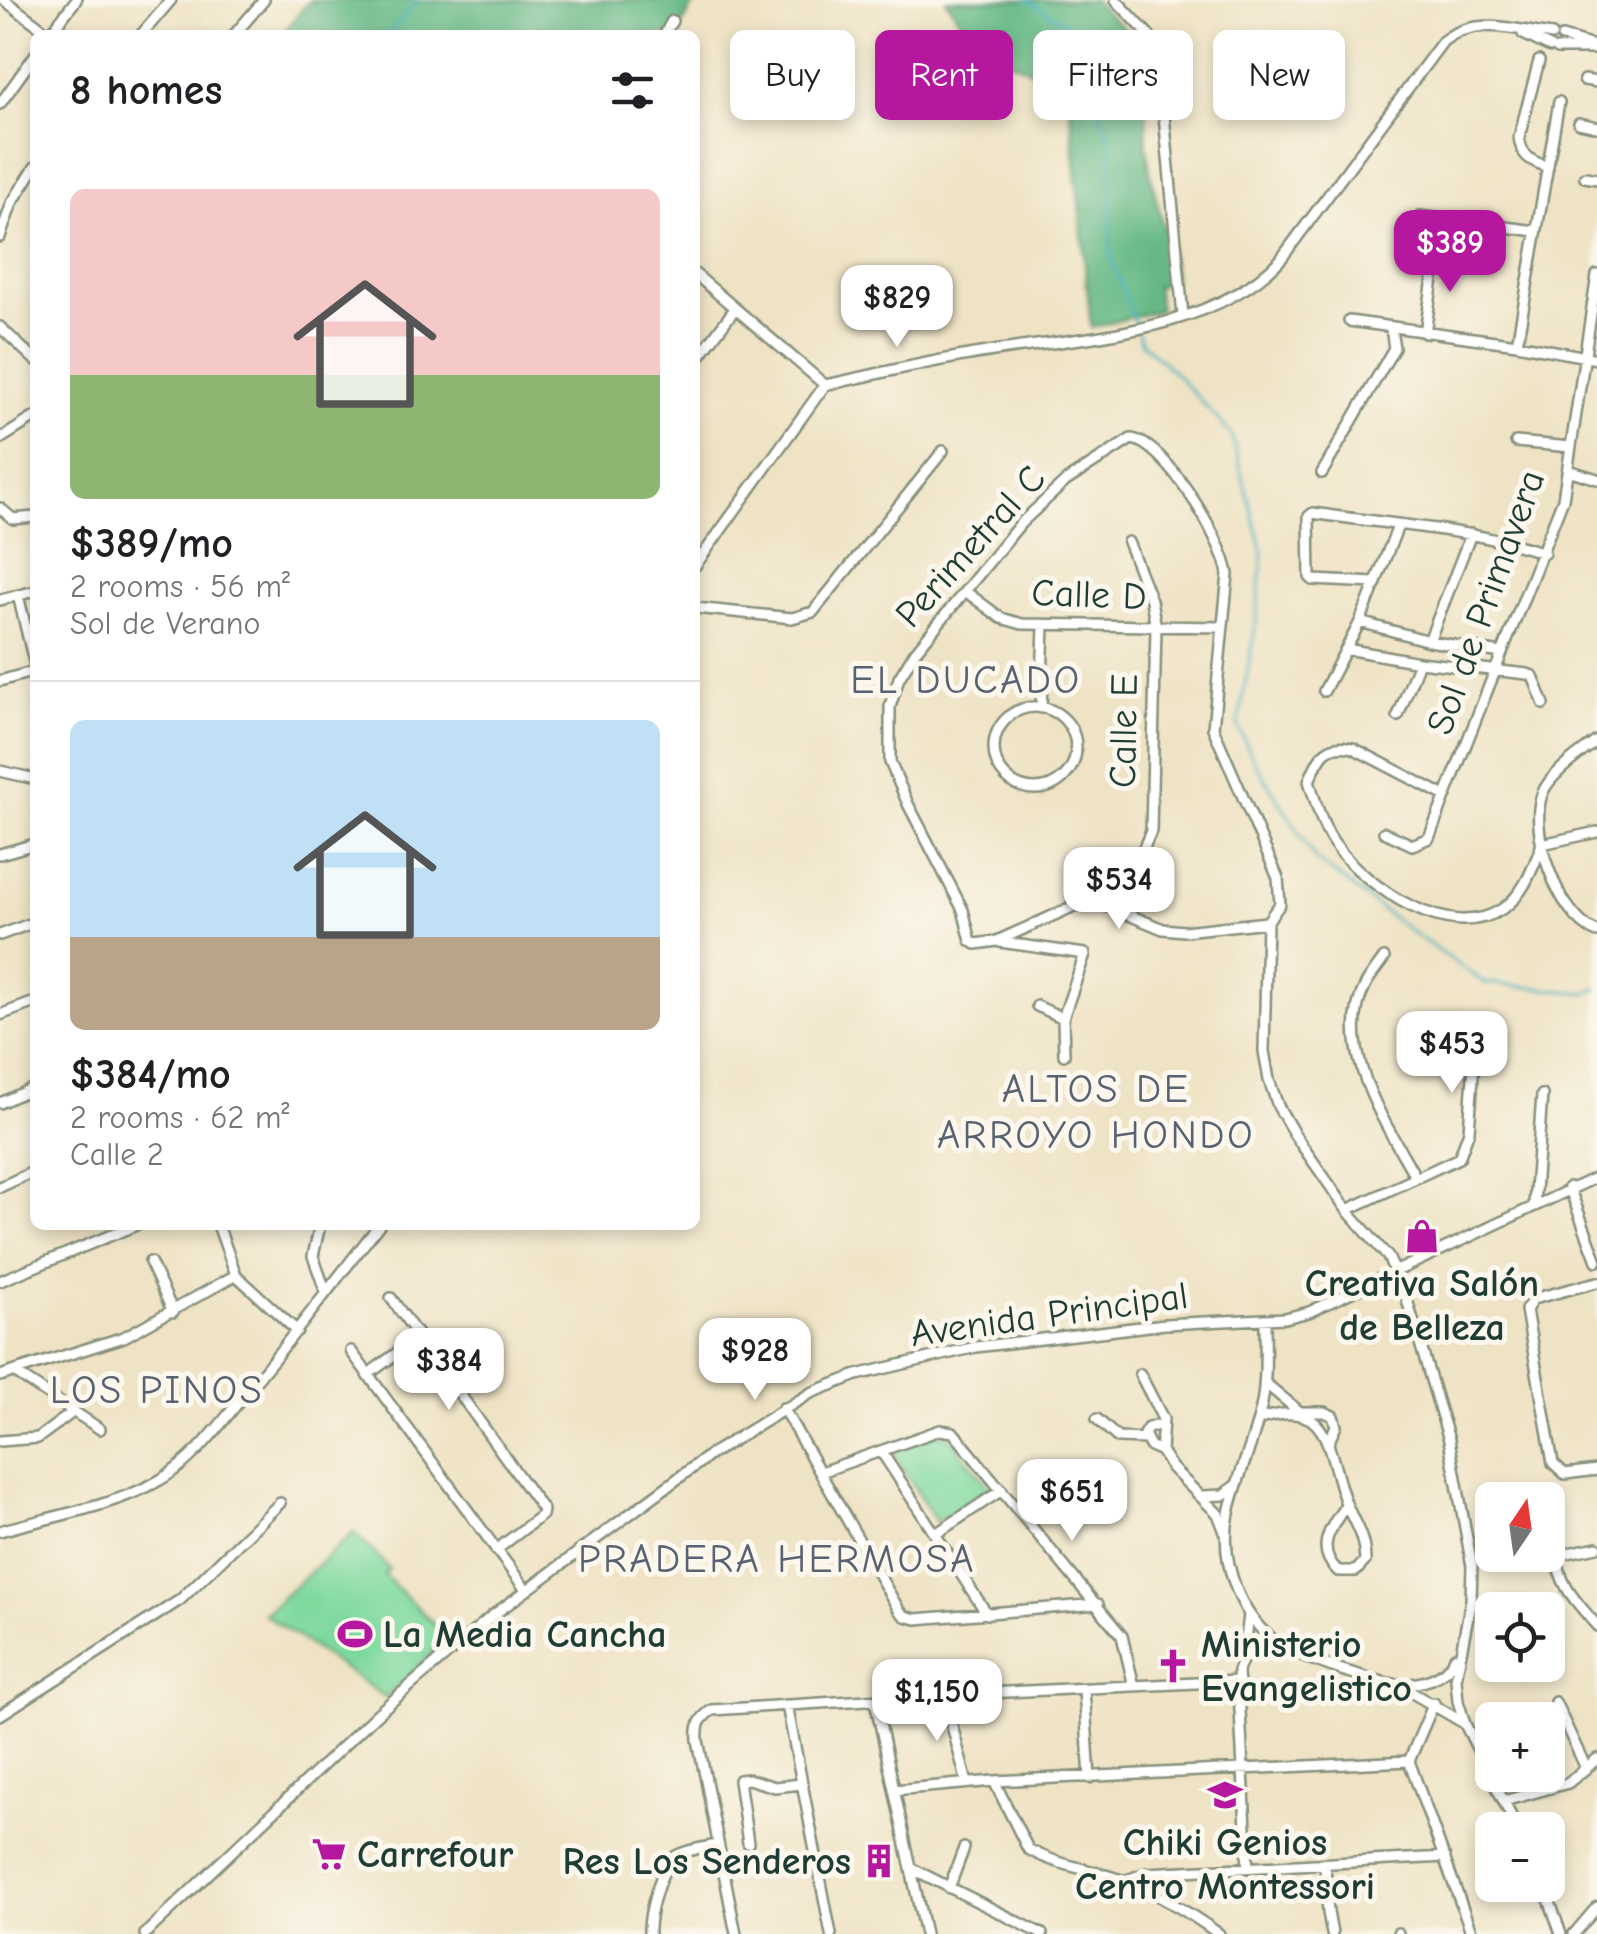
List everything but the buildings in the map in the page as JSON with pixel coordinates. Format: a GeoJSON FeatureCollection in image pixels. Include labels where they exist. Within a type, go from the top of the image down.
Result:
{"type":"FeatureCollection","features":[{"type":"Feature","properties":{"kind":"street"},"geometry":{"type":"LineString","coordinates":[[4,0],[43,30]]}},
{"type":"Feature","properties":{"kind":"street"},"geometry":{"type":"LineString","coordinates":[[54,30],[76,0]]}},
{"type":"Feature","properties":{"kind":"street"},"geometry":{"type":"LineString","coordinates":[[145,30],[171,0]]}},
{"type":"Feature","properties":{"kind":"street"},"geometry":{"type":"LineString","coordinates":[[238,30],[264,0]]}},
{"type":"Feature","properties":{"kind":"street"},"geometry":{"type":"LineString","coordinates":[[1116,0],[1149,35],[1159,62],[1184,316]]}},
{"type":"Feature","properties":{"kind":"street"},"geometry":{"type":"LineString","coordinates":[[667,30],[672,21]]}},
{"type":"Feature","properties":{"kind":"street"},"geometry":{"type":"LineString","coordinates":[[700,559],[825,386],[968,355],[1154,324],[1242,293],[1272,270],[1444,41],[1455,32],[1491,25],[1557,36],[1597,48]]}},
{"type":"Feature","properties":{"kind":"street"},"geometry":{"type":"LineString","coordinates":[[1516,31],[1554,48],[1597,48]]}},
{"type":"Feature","properties":{"kind":"street"},"geometry":{"type":"LineString","coordinates":[[1539,61],[1519,137],[1520,150],[1548,167]]}},
{"type":"Feature","properties":{"kind":"street"},"geometry":{"type":"LineString","coordinates":[[0,104],[30,62]]}},
{"type":"Feature","properties":{"kind":"street"},"geometry":{"type":"LineString","coordinates":[[1584,80],[1597,82]]}},
{"type":"Feature","properties":{"kind":"street"},"geometry":{"type":"LineString","coordinates":[[1517,344],[1559,102]]}},
{"type":"Feature","properties":{"kind":"street"},"geometry":{"type":"LineString","coordinates":[[1580,123],[1597,126]]}},
{"type":"Feature","properties":{"kind":"street"},"geometry":{"type":"LineString","coordinates":[[0,236],[12,203],[30,175]]}},
{"type":"Feature","properties":{"kind":"street"},"geometry":{"type":"LineString","coordinates":[[1585,177],[1597,180]]}},
{"type":"Feature","properties":{"kind":"street"},"geometry":{"type":"LineString","coordinates":[[1420,216],[1536,230]]}},
{"type":"Feature","properties":{"kind":"street"},"geometry":{"type":"LineString","coordinates":[[1425,332],[1435,265]]}},
{"type":"Feature","properties":{"kind":"street","name":"Sol de Primavera"},"geometry":{"type":"LineString","coordinates":[[1384,832],[1412,845],[1429,838],[1544,554],[1563,499],[1597,275]]}},
{"type":"Feature","properties":{"kind":"street"},"geometry":{"type":"LineString","coordinates":[[700,279],[825,386]]}},
{"type":"Feature","properties":{"kind":"street"},"geometry":{"type":"LineString","coordinates":[[700,355],[734,310]]}},
{"type":"Feature","properties":{"kind":"street"},"geometry":{"type":"LineString","coordinates":[[1349,321],[1597,359]]}},
{"type":"Feature","properties":{"kind":"street"},"geometry":{"type":"LineString","coordinates":[[0,328],[30,355]]}},
{"type":"Feature","properties":{"kind":"street"},"geometry":{"type":"LineString","coordinates":[[1322,473],[1394,348],[1391,328]]}},
{"type":"Feature","properties":{"kind":"street"},"geometry":{"type":"LineString","coordinates":[[0,440],[30,420]]}},
{"type":"Feature","properties":{"kind":"street","name":"Perimetral C"},"geometry":{"type":"LineString","coordinates":[[997,941],[976,944],[971,940],[963,910],[890,762],[890,707],[899,678],[914,652],[1021,523],[1066,481],[1126,441],[1137,439],[1148,445],[1202,508],[1214,530],[1228,574],[1221,627]]}},
{"type":"Feature","properties":{"kind":"street"},"geometry":{"type":"LineString","coordinates":[[1516,442],[1571,447]]}},
{"type":"Feature","properties":{"kind":"street"},"geometry":{"type":"LineString","coordinates":[[700,609],[792,618],[813,612],[942,451]]}},
{"type":"Feature","properties":{"kind":"street"},"geometry":{"type":"LineString","coordinates":[[1568,470],[1597,479]]}},
{"type":"Feature","properties":{"kind":"street"},"geometry":{"type":"LineString","coordinates":[[0,508],[13,519],[30,517]]}},
{"type":"Feature","properties":{"kind":"street"},"geometry":{"type":"LineString","coordinates":[[1376,583],[1318,582],[1310,577],[1308,520],[1312,514],[1506,540],[1544,554]]}},
{"type":"Feature","properties":{"kind":"street"},"geometry":{"type":"LineString","coordinates":[[1324,692],[1360,622],[1398,526]]}},
{"type":"Feature","properties":{"kind":"street"},"geometry":{"type":"LineString","coordinates":[[1429,642],[1471,534]]}},
{"type":"Feature","properties":{"kind":"street","name":"Calle E"},"geometry":{"type":"LineString","coordinates":[[997,941],[1090,898],[1130,868],[1146,846],[1151,831],[1156,628],[1151,600],[1128,542]]}},
{"type":"Feature","properties":{"kind":"street","name":"Calle D"},"geometry":{"type":"LineString","coordinates":[[965,591],[1001,618],[1044,626],[1221,627]]}},
{"type":"Feature","properties":{"kind":"street"},"geometry":{"type":"LineString","coordinates":[[0,600],[30,592]]}},
{"type":"Feature","properties":{"kind":"street"},"geometry":{"type":"LineString","coordinates":[[18,596],[30,647]]}},
{"type":"Feature","properties":{"kind":"street"},"geometry":{"type":"LineString","coordinates":[[1360,622],[1429,642],[1501,653]]}},
{"type":"Feature","properties":{"kind":"street"},"geometry":{"type":"LineString","coordinates":[[1041,708],[1044,626]]}},
{"type":"Feature","properties":{"kind":"street"},"geometry":{"type":"LineString","coordinates":[[1221,627],[1213,728],[1278,878],[1280,904],[1267,922],[1264,1051],[1269,1080],[1294,1134],[1396,1271],[1416,1327],[1449,1440],[1472,1566],[1456,1679],[1458,1701],[1465,1724],[1509,1812]]}},
{"type":"Feature","properties":{"kind":"street"},"geometry":{"type":"LineString","coordinates":[[1346,648],[1419,662],[1530,674],[1544,704]]}},
{"type":"Feature","properties":{"kind":"street"},"geometry":{"type":"LineString","coordinates":[[1398,716],[1419,662]]}},
{"type":"Feature","properties":{"kind":"street"},"geometry":{"type":"LineString","coordinates":[[0,681],[30,670]]}},
{"type":"Feature","properties":{"kind":"street"},"geometry":{"type":"LineString","coordinates":[[1029,708],[1041,708],[1053,711],[1071,728],[1076,739],[1074,763],[1068,774],[1048,788],[1024,788],[1012,782],[997,764],[995,740],[1007,718],[1029,708]]}},
{"type":"Feature","properties":{"kind":"street"},"geometry":{"type":"LineString","coordinates":[[1597,741],[1544,789],[1540,809],[1542,844],[1558,895],[1576,918],[1597,932]]}},
{"type":"Feature","properties":{"kind":"street"},"geometry":{"type":"LineString","coordinates":[[1445,796],[1353,748],[1330,747],[1322,753],[1309,781],[1332,841],[1358,873],[1397,900],[1423,912],[1458,919],[1478,918],[1504,908],[1527,881],[1542,844]]}},
{"type":"Feature","properties":{"kind":"street"},"geometry":{"type":"LineString","coordinates":[[0,771],[30,778]]}},
{"type":"Feature","properties":{"kind":"street"},"geometry":{"type":"LineString","coordinates":[[1542,844],[1597,832]]}},
{"type":"Feature","properties":{"kind":"street"},"geometry":{"type":"LineString","coordinates":[[0,854],[30,845]]}},
{"type":"Feature","properties":{"kind":"street"},"geometry":{"type":"LineString","coordinates":[[1090,898],[1163,929],[1184,931],[1267,922]]}},
{"type":"Feature","properties":{"kind":"street"},"geometry":{"type":"LineString","coordinates":[[0,935],[30,924]]}},
{"type":"Feature","properties":{"kind":"street"},"geometry":{"type":"LineString","coordinates":[[997,941],[1086,954],[1064,1018],[1064,1055]]}},
{"type":"Feature","properties":{"kind":"street"},"geometry":{"type":"LineString","coordinates":[[1384,958],[1364,987],[1355,1028],[1363,1080],[1416,1178]]}},
{"type":"Feature","properties":{"kind":"street"},"geometry":{"type":"LineString","coordinates":[[0,1015],[30,1004]]}},
{"type":"Feature","properties":{"kind":"street"},"geometry":{"type":"LineString","coordinates":[[1037,1006],[1064,1018]]}},
{"type":"Feature","properties":{"kind":"street"},"geometry":{"type":"LineString","coordinates":[[1347,1210],[1452,1164],[1464,1150],[1475,1049]]}},
{"type":"Feature","properties":{"kind":"street"},"geometry":{"type":"LineString","coordinates":[[0,1103],[30,1089]]}},
{"type":"Feature","properties":{"kind":"street"},"geometry":{"type":"LineString","coordinates":[[1534,1204],[1542,1094]]}},
{"type":"Feature","properties":{"kind":"street"},"geometry":{"type":"LineString","coordinates":[[0,1187],[30,1174]]}},
{"type":"Feature","properties":{"kind":"street","name":"Avenida Principal"},"geometry":{"type":"LineString","coordinates":[[145,1934],[377,1714],[526,1590],[711,1454],[811,1392],[857,1376],[976,1347],[1164,1324],[1265,1320],[1309,1312],[1597,1176]]}},
{"type":"Feature","properties":{"kind":"street"},"geometry":{"type":"LineString","coordinates":[[1570,1187],[1597,1261]]}},
{"type":"Feature","properties":{"kind":"street"},"geometry":{"type":"LineString","coordinates":[[0,1281],[124,1230]]}},
{"type":"Feature","properties":{"kind":"street"},"geometry":{"type":"LineString","coordinates":[[220,1230],[236,1275],[296,1331]]}},
{"type":"Feature","properties":{"kind":"street"},"geometry":{"type":"LineString","coordinates":[[319,1230],[313,1256],[326,1293]]}},
{"type":"Feature","properties":{"kind":"street"},"geometry":{"type":"LineString","coordinates":[[0,1531],[118,1497],[158,1481],[183,1464],[209,1438],[375,1230]]}},
{"type":"Feature","properties":{"kind":"street"},"geometry":{"type":"LineString","coordinates":[[150,1262],[173,1312]]}},
{"type":"Feature","properties":{"kind":"street"},"geometry":{"type":"LineString","coordinates":[[0,1376],[124,1337],[236,1275]]}},
{"type":"Feature","properties":{"kind":"street"},"geometry":{"type":"LineString","coordinates":[[1597,1282],[1533,1299],[1526,1310],[1553,1463],[1565,1474],[1597,1470]]}},
{"type":"Feature","properties":{"kind":"street"},"geometry":{"type":"LineString","coordinates":[[391,1298],[542,1513],[496,1550]]}},
{"type":"Feature","properties":{"kind":"street"},"geometry":{"type":"LineString","coordinates":[[1226,1535],[1265,1383],[1265,1320]]}},
{"type":"Feature","properties":{"kind":"street"},"geometry":{"type":"LineString","coordinates":[[367,1375],[419,1337]]}},
{"type":"Feature","properties":{"kind":"street"},"geometry":{"type":"LineString","coordinates":[[350,1352],[526,1590]]}},
{"type":"Feature","properties":{"kind":"street"},"geometry":{"type":"LineString","coordinates":[[14,1372],[100,1429]]}},
{"type":"Feature","properties":{"kind":"street"},"geometry":{"type":"LineString","coordinates":[[1140,1374],[1155,1400],[1162,1424],[1161,1451]]}},
{"type":"Feature","properties":{"kind":"street"},"geometry":{"type":"LineString","coordinates":[[1265,1383],[1322,1428],[1346,1505],[1366,1545],[1365,1560],[1356,1571],[1338,1571],[1324,1551],[1332,1524],[1346,1505]]}},
{"type":"Feature","properties":{"kind":"street"},"geometry":{"type":"LineString","coordinates":[[783,1408],[898,1610],[905,1616],[986,1614],[1098,1604]]}},
{"type":"Feature","properties":{"kind":"street"},"geometry":{"type":"LineString","coordinates":[[0,1441],[38,1438],[74,1412]]}},
{"type":"Feature","properties":{"kind":"street"},"geometry":{"type":"LineString","coordinates":[[1258,1420],[1280,1412],[1324,1412],[1333,1416],[1336,1426],[1328,1442]]}},
{"type":"Feature","properties":{"kind":"street"},"geometry":{"type":"LineString","coordinates":[[1096,1419],[1118,1438],[1146,1439]]}},
{"type":"Feature","properties":{"kind":"street"},"geometry":{"type":"LineString","coordinates":[[1162,1424],[1148,1428],[1146,1439],[1218,1514],[1226,1535],[1228,1562],[1249,1615],[1280,1644],[1402,1687],[1465,1724]]}},
{"type":"Feature","properties":{"kind":"street"},"geometry":{"type":"LineString","coordinates":[[822,1472],[948,1430],[954,1432],[1122,1636],[1134,1686]]}},
{"type":"Feature","properties":{"kind":"street"},"geometry":{"type":"LineString","coordinates":[[881,1451],[986,1614]]}},
{"type":"Feature","properties":{"kind":"street"},"geometry":{"type":"LineString","coordinates":[[1202,1496],[1223,1495],[1238,1483]]}},
{"type":"Feature","properties":{"kind":"street"},"geometry":{"type":"LineString","coordinates":[[937,1533],[1002,1490]]}},
{"type":"Feature","properties":{"kind":"street"},"geometry":{"type":"LineString","coordinates":[[0,1715],[180,1600],[280,1503]]}},
{"type":"Feature","properties":{"kind":"street"},"geometry":{"type":"LineString","coordinates":[[1332,1524],[1358,1525]]}},
{"type":"Feature","properties":{"kind":"street"},"geometry":{"type":"LineString","coordinates":[[1597,1547],[1558,1555],[1558,1568],[1566,1588],[1597,1626]]}},
{"type":"Feature","properties":{"kind":"street"},"geometry":{"type":"LineString","coordinates":[[1248,1868],[1239,1681],[1249,1615]]}},
{"type":"Feature","properties":{"kind":"street"},"geometry":{"type":"LineString","coordinates":[[1244,1655],[1266,1645],[1280,1644]]}},
{"type":"Feature","properties":{"kind":"street"},"geometry":{"type":"LineString","coordinates":[[1402,1687],[1451,1667],[1461,1646]]}},
{"type":"Feature","properties":{"kind":"street"},"geometry":{"type":"LineString","coordinates":[[736,1934],[698,1740],[697,1726],[702,1716],[712,1710],[944,1694],[1239,1681]]}},
{"type":"Feature","properties":{"kind":"street"},"geometry":{"type":"LineString","coordinates":[[1084,1688],[1090,1778]]}},
{"type":"Feature","properties":{"kind":"street"},"geometry":{"type":"LineString","coordinates":[[944,1694],[967,1783]]}},
{"type":"Feature","properties":{"kind":"street"},"geometry":{"type":"LineString","coordinates":[[875,1700],[925,1934]]}},
{"type":"Feature","properties":{"kind":"street"},"geometry":{"type":"LineString","coordinates":[[1434,1703],[1408,1761],[1472,1934]]}},
{"type":"Feature","properties":{"kind":"street"},"geometry":{"type":"LineString","coordinates":[[787,1705],[831,1934]]}},
{"type":"Feature","properties":{"kind":"street"},"geometry":{"type":"LineString","coordinates":[[1565,1725],[1585,1766]]}},
{"type":"Feature","properties":{"kind":"street"},"geometry":{"type":"LineString","coordinates":[[1504,1801],[1568,1783],[1597,1759]]}},
{"type":"Feature","properties":{"kind":"street"},"geometry":{"type":"LineString","coordinates":[[894,1790],[994,1781],[1408,1761]]}},
{"type":"Feature","properties":{"kind":"street"},"geometry":{"type":"LineString","coordinates":[[748,1843],[738,1780],[748,1779],[775,1788],[801,1784]]}},
{"type":"Feature","properties":{"kind":"street"},"geometry":{"type":"LineString","coordinates":[[994,1781],[1028,1849],[1124,1880],[1162,1898],[1219,1934]]}},
{"type":"Feature","properties":{"kind":"street"},"geometry":{"type":"LineString","coordinates":[[649,1934],[651,1912],[668,1864],[683,1853],[716,1845]]}},
{"type":"Feature","properties":{"kind":"street"},"geometry":{"type":"LineString","coordinates":[[949,1888],[964,1848]]}},
{"type":"Feature","properties":{"kind":"street"},"geometry":{"type":"LineString","coordinates":[[1124,1880],[1146,1873],[1445,1857]]}},
{"type":"Feature","properties":{"kind":"street"},"geometry":{"type":"LineString","coordinates":[[1326,1865],[1332,1934]]}},
{"type":"Feature","properties":{"kind":"street"},"geometry":{"type":"LineString","coordinates":[[910,1868],[1042,1934]]}},
{"type":"Feature","properties":{"kind":"street"},"geometry":{"type":"LineString","coordinates":[[1162,1872],[1162,1898]]}},
{"type":"Feature","properties":{"kind":"street"},"geometry":{"type":"LineString","coordinates":[[1550,1902],[1561,1934]]}},
{"type":"Feature","properties":{"kind":"street"},"geometry":{"type":"LineString","coordinates":[[1574,1934],[1597,1907]]}},
{"type":"Feature","properties":{"kind":"green space"},"geometry":{"type":"Polygon","coordinates":[[[310,0],[696,0],[683,24],[674,30],[285,30],[310,0]]]}},
{"type":"Feature","properties":{"kind":"green space"},"geometry":{"type":"Polygon","coordinates":[[[946,0],[1094,0],[1126,30],[1033,30],[1033,71],[1013,62],[1013,30],[967,30],[946,0]]]}},
{"type":"Feature","properties":{"kind":"green space"},"geometry":{"type":"Polygon","coordinates":[[[1071,120],[1146,120],[1149,167],[1174,279],[1156,287],[1160,310],[1091,328],[1071,120]]]}},
{"type":"Feature","properties":{"kind":"green space"},"geometry":{"type":"Polygon","coordinates":[[[938,1433],[950,1437],[990,1488],[936,1522],[892,1451],[938,1433]]]}},
{"type":"Feature","properties":{"kind":"green space"},"geometry":{"type":"Polygon","coordinates":[[[354,1532],[389,1569],[384,1575],[448,1638],[386,1698],[264,1614],[354,1532]]]}},
{"type":"Feature","properties":{"kind":"waterway"},"geometry":{"type":"LineString","coordinates":[[392,30],[419,0]]}},
{"type":"Feature","properties":{"kind":"waterway"},"geometry":{"type":"LineString","coordinates":[[1027,0],[1071,27],[1111,144],[1111,259],[1136,325]]}},
{"type":"Feature","properties":{"kind":"waterway"},"geometry":{"type":"LineString","coordinates":[[1138,333],[1142,343],[1231,434],[1263,553],[1238,726],[1254,761],[1316,860],[1485,983],[1585,993],[1597,989]]}},
{"type":"Feature","properties":{"kind":"place","name":"Creativa Salón de Belleza"},"geometry":{"type":"Point","coordinates":[1422,1236]}},
{"type":"Feature","properties":{"kind":"place","name":"La Media Cancha"},"geometry":{"type":"Point","coordinates":[355,1634]}},
{"type":"Feature","properties":{"kind":"place","name":"Ministerio Evangelistico"},"geometry":{"type":"Point","coordinates":[1173,1666]}},
{"type":"Feature","properties":{"kind":"place","name":"Chiki Genios Centro Montessori"},"geometry":{"type":"Point","coordinates":[1225,1795]}},
{"type":"Feature","properties":{"kind":"place","name":"Carrefour"},"geometry":{"type":"Point","coordinates":[329,1854]}},
{"type":"Feature","properties":{"kind":"place","name":"Res Los Senderos"},"geometry":{"type":"Point","coordinates":[879,1861]}},
{"type":"Feature","properties":{"kind":"district","name":"EL DUCADO"},"geometry":{"type":"Point","coordinates":[966,679]}},
{"type":"Feature","properties":{"kind":"district","name":"ALTOS DE ARROYO HONDO"},"geometry":{"type":"Point","coordinates":[1096,1111]}},
{"type":"Feature","properties":{"kind":"district","name":"LOS PINOS"},"geometry":{"type":"Point","coordinates":[157,1389]}},
{"type":"Feature","properties":{"kind":"district","name":"PRADERA HERMOSA"},"geometry":{"type":"Point","coordinates":[777,1558]}}]}
